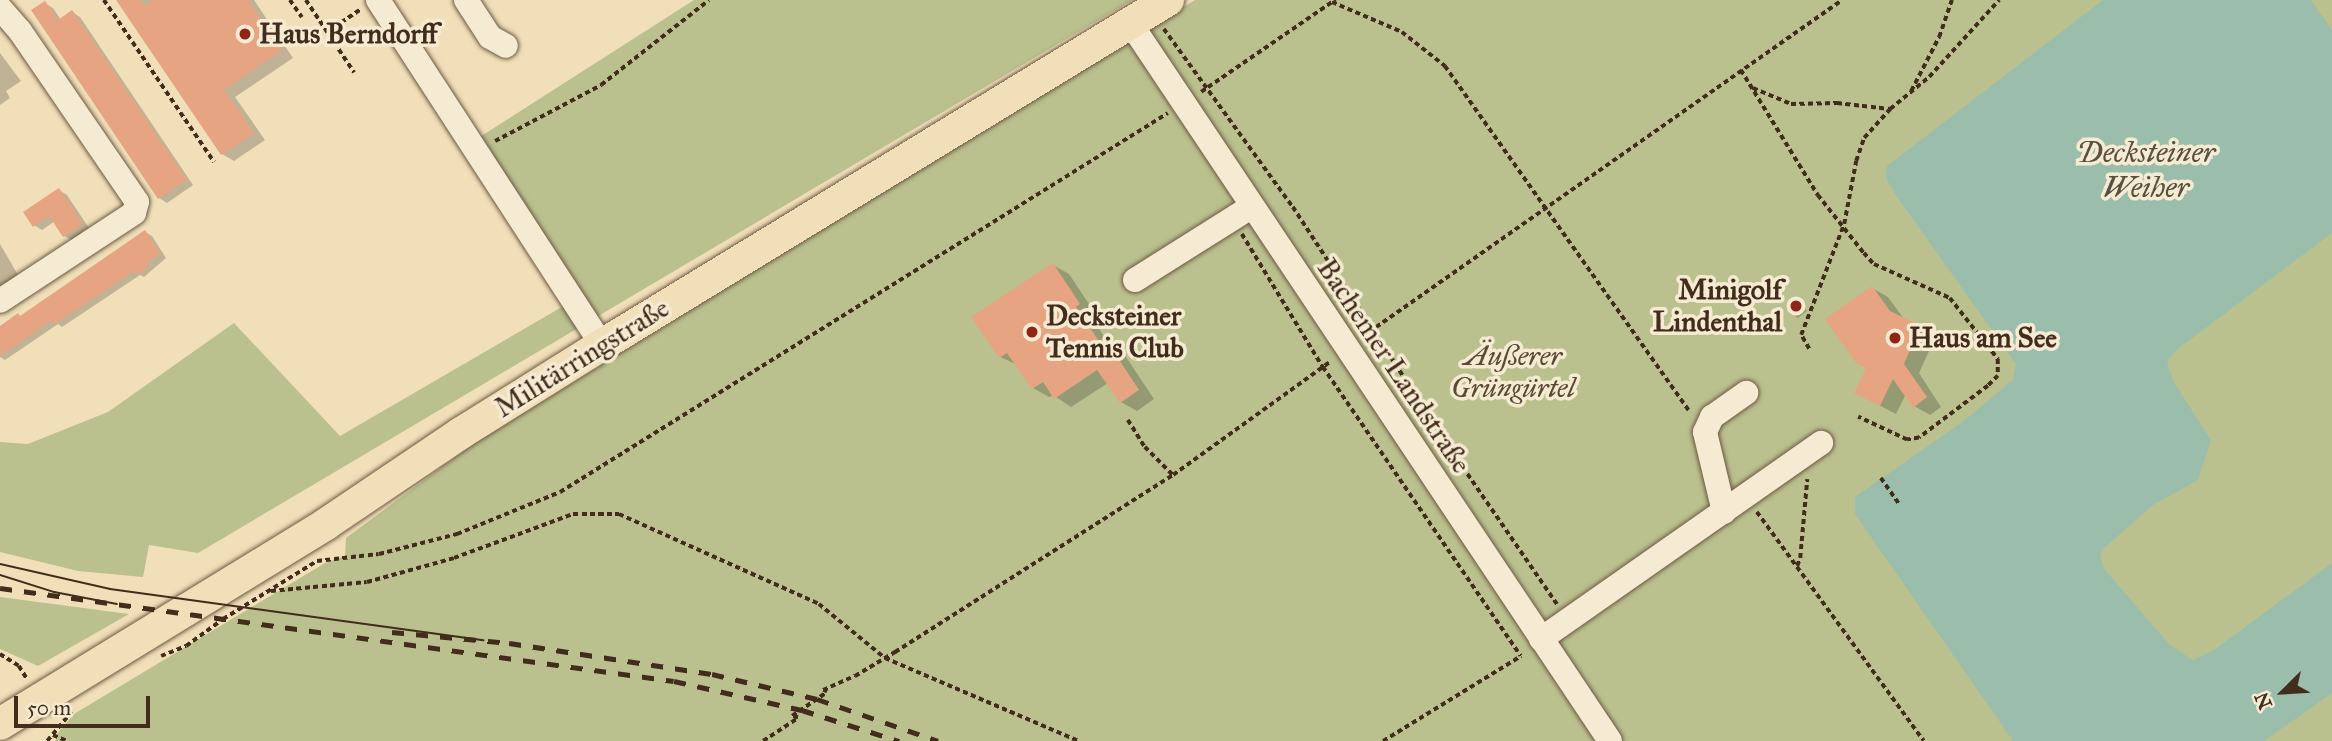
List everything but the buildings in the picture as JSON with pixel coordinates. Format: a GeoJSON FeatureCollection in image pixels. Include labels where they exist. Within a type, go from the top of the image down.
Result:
{"type":"FeatureCollection","features":[{"type":"Feature","properties":{"kind":"main road","name":"Militärringstraße"},"geometry":{"type":"LineString","coordinates":[[7,722],[326,524],[461,433],[602,345],[1150,12]]}},
{"type":"Feature","properties":{"kind":"street"},"geometry":{"type":"LineString","coordinates":[[466,0],[490,37],[506,46]]}},
{"type":"Feature","properties":{"kind":"street"},"geometry":{"type":"LineString","coordinates":[[372,3],[476,150],[602,345]]}},
{"type":"Feature","properties":{"kind":"street"},"geometry":{"type":"LineString","coordinates":[[0,301],[134,213],[137,202],[20,31],[2,9]]}},
{"type":"Feature","properties":{"kind":"street","name":"Bachemer Landstraße"},"geometry":{"type":"LineString","coordinates":[[1150,12],[1183,104],[1242,212],[1348,349],[1609,741]]}},
{"type":"Feature","properties":{"kind":"street"},"geometry":{"type":"LineString","coordinates":[[1135,280],[1242,212]]}},
{"type":"Feature","properties":{"kind":"street"},"geometry":{"type":"LineString","coordinates":[[1724,512],[1705,432],[1712,417],[1746,393]]}},
{"type":"Feature","properties":{"kind":"street"},"geometry":{"type":"LineString","coordinates":[[1541,639],[1812,450]]}},
{"type":"Feature","properties":{"kind":"path"},"geometry":{"type":"LineString","coordinates":[[104,0],[214,162]]}},
{"type":"Feature","properties":{"kind":"path"},"geometry":{"type":"LineString","coordinates":[[290,0],[302,17]]}},
{"type":"Feature","properties":{"kind":"path"},"geometry":{"type":"LineString","coordinates":[[306,0],[354,72]]}},
{"type":"Feature","properties":{"kind":"path"},"geometry":{"type":"LineString","coordinates":[[476,150],[512,134],[601,85],[709,0]]}},
{"type":"Feature","properties":{"kind":"path"},"geometry":{"type":"LineString","coordinates":[[763,741],[798,718],[792,716],[827,692],[823,690],[855,676],[885,658],[1173,475],[1372,329],[1842,0]]}},
{"type":"Feature","properties":{"kind":"path"},"geometry":{"type":"LineString","coordinates":[[1910,93],[1939,37],[1952,0]]}},
{"type":"Feature","properties":{"kind":"path"},"geometry":{"type":"LineString","coordinates":[[1809,349],[1801,335],[1843,224],[1856,161],[1864,138],[1890,109],[1928,78],[1999,0]]}},
{"type":"Feature","properties":{"kind":"path"},"geometry":{"type":"LineString","coordinates":[[157,658],[186,646],[195,637],[317,561],[379,554],[457,534],[560,492],[1183,104],[1334,1],[1402,32],[1445,66],[1705,432]]}},
{"type":"Feature","properties":{"kind":"path"},"geometry":{"type":"LineString","coordinates":[[327,32],[372,3]]}},
{"type":"Feature","properties":{"kind":"path"},"geometry":{"type":"LineString","coordinates":[[1150,12],[1293,207],[1569,621]]}},
{"type":"Feature","properties":{"kind":"path"},"geometry":{"type":"LineString","coordinates":[[1741,70],[1818,195],[1874,264],[1950,298],[1998,359],[1998,376],[1989,386],[1919,438],[1907,440],[1858,416]]}},
{"type":"Feature","properties":{"kind":"path"},"geometry":{"type":"LineString","coordinates":[[1752,87],[1791,104],[1837,103],[1890,109]]}},
{"type":"Feature","properties":{"kind":"path"},"geometry":{"type":"LineString","coordinates":[[1242,212],[1323,367],[1521,656]]}},
{"type":"Feature","properties":{"kind":"path"},"geometry":{"type":"LineString","coordinates":[[1128,420],[1145,447],[1173,475]]}},
{"type":"Feature","properties":{"kind":"path"},"geometry":{"type":"LineString","coordinates":[[1797,566],[1812,450]]}},
{"type":"Feature","properties":{"kind":"path"},"geometry":{"type":"LineString","coordinates":[[1881,478],[1900,505]]}},
{"type":"Feature","properties":{"kind":"path"},"geometry":{"type":"LineString","coordinates":[[1745,497],[1924,741]]}},
{"type":"Feature","properties":{"kind":"path"},"geometry":{"type":"LineString","coordinates":[[269,591],[368,582],[454,558],[573,514],[619,514],[818,604],[885,658],[1079,741]]}},
{"type":"Feature","properties":{"kind":"path"},"geometry":{"type":"LineString","coordinates":[[1383,741],[1521,656],[1541,639]]}},
{"type":"Feature","properties":{"kind":"path"},"geometry":{"type":"LineString","coordinates":[[47,741],[70,712],[81,705]]}},
{"type":"Feature","properties":{"kind":"path"},"geometry":{"type":"LineString","coordinates":[[53,734],[54,741]]}},
{"type":"Feature","properties":{"kind":"path"},"geometry":{"type":"LineString","coordinates":[[53,734],[67,741]]}},
{"type":"Feature","properties":{"kind":"green space"},"geometry":{"type":"Polygon","coordinates":[[[694,0],[1132,0],[198,553],[149,545],[143,577],[78,571],[0,552],[0,442],[28,444],[108,412],[234,323],[340,436],[579,297],[475,140],[694,0]]]}},
{"type":"Feature","properties":{"kind":"green space","name":"Äußerer Grüngürtel"},"geometry":{"type":"Polygon","coordinates":[[[1195,0],[2332,0],[2332,741],[56,741],[57,734],[74,714],[325,563],[345,556],[346,538],[473,444],[1195,0]]]}},
{"type":"Feature","properties":{"kind":"green space"},"geometry":{"type":"Polygon","coordinates":[[[0,597],[129,614],[38,666],[0,649],[0,597]]]}},
{"type":"Feature","properties":{"kind":"water","name":"Decksteiner Weiher"},"geometry":{"type":"Polygon","coordinates":[[[2103,0],[2311,0],[2332,30],[2332,233],[2175,351],[2167,362],[2173,381],[2211,440],[2198,480],[2153,505],[2103,549],[2100,557],[2105,570],[2170,645],[2193,660],[2214,650],[2332,563],[2332,693],[2264,741],[2013,741],[1855,514],[1855,497],[1961,423],[2013,380],[2016,364],[1897,197],[1886,178],[1887,166],[2103,0]]]}},
{"type":"Feature","properties":{"kind":"tram line"},"geometry":{"type":"LineString","coordinates":[[0,564],[110,589],[484,640]]}},
{"type":"Feature","properties":{"kind":"tram line"},"geometry":{"type":"LineString","coordinates":[[0,575],[54,592],[117,604]]}},
{"type":"Feature","properties":{"kind":"railway"},"geometry":{"type":"LineString","coordinates":[[0,588],[674,681],[802,710],[899,741]]}},
{"type":"Feature","properties":{"kind":"railway"},"geometry":{"type":"LineString","coordinates":[[392,632],[509,643],[712,674],[817,699],[938,741]]}},
{"type":"Feature","properties":{"kind":"place","name":"Haus Berndorff"},"geometry":{"type":"Point","coordinates":[245,34]}},
{"type":"Feature","properties":{"kind":"place","name":"Minigolf Lindenthal"},"geometry":{"type":"Point","coordinates":[1796,306]}},
{"type":"Feature","properties":{"kind":"place","name":"Decksteiner Tennis Club"},"geometry":{"type":"Point","coordinates":[1032,332]}},
{"type":"Feature","properties":{"kind":"place","name":"Haus am See"},"geometry":{"type":"Point","coordinates":[1895,338]}}]}
